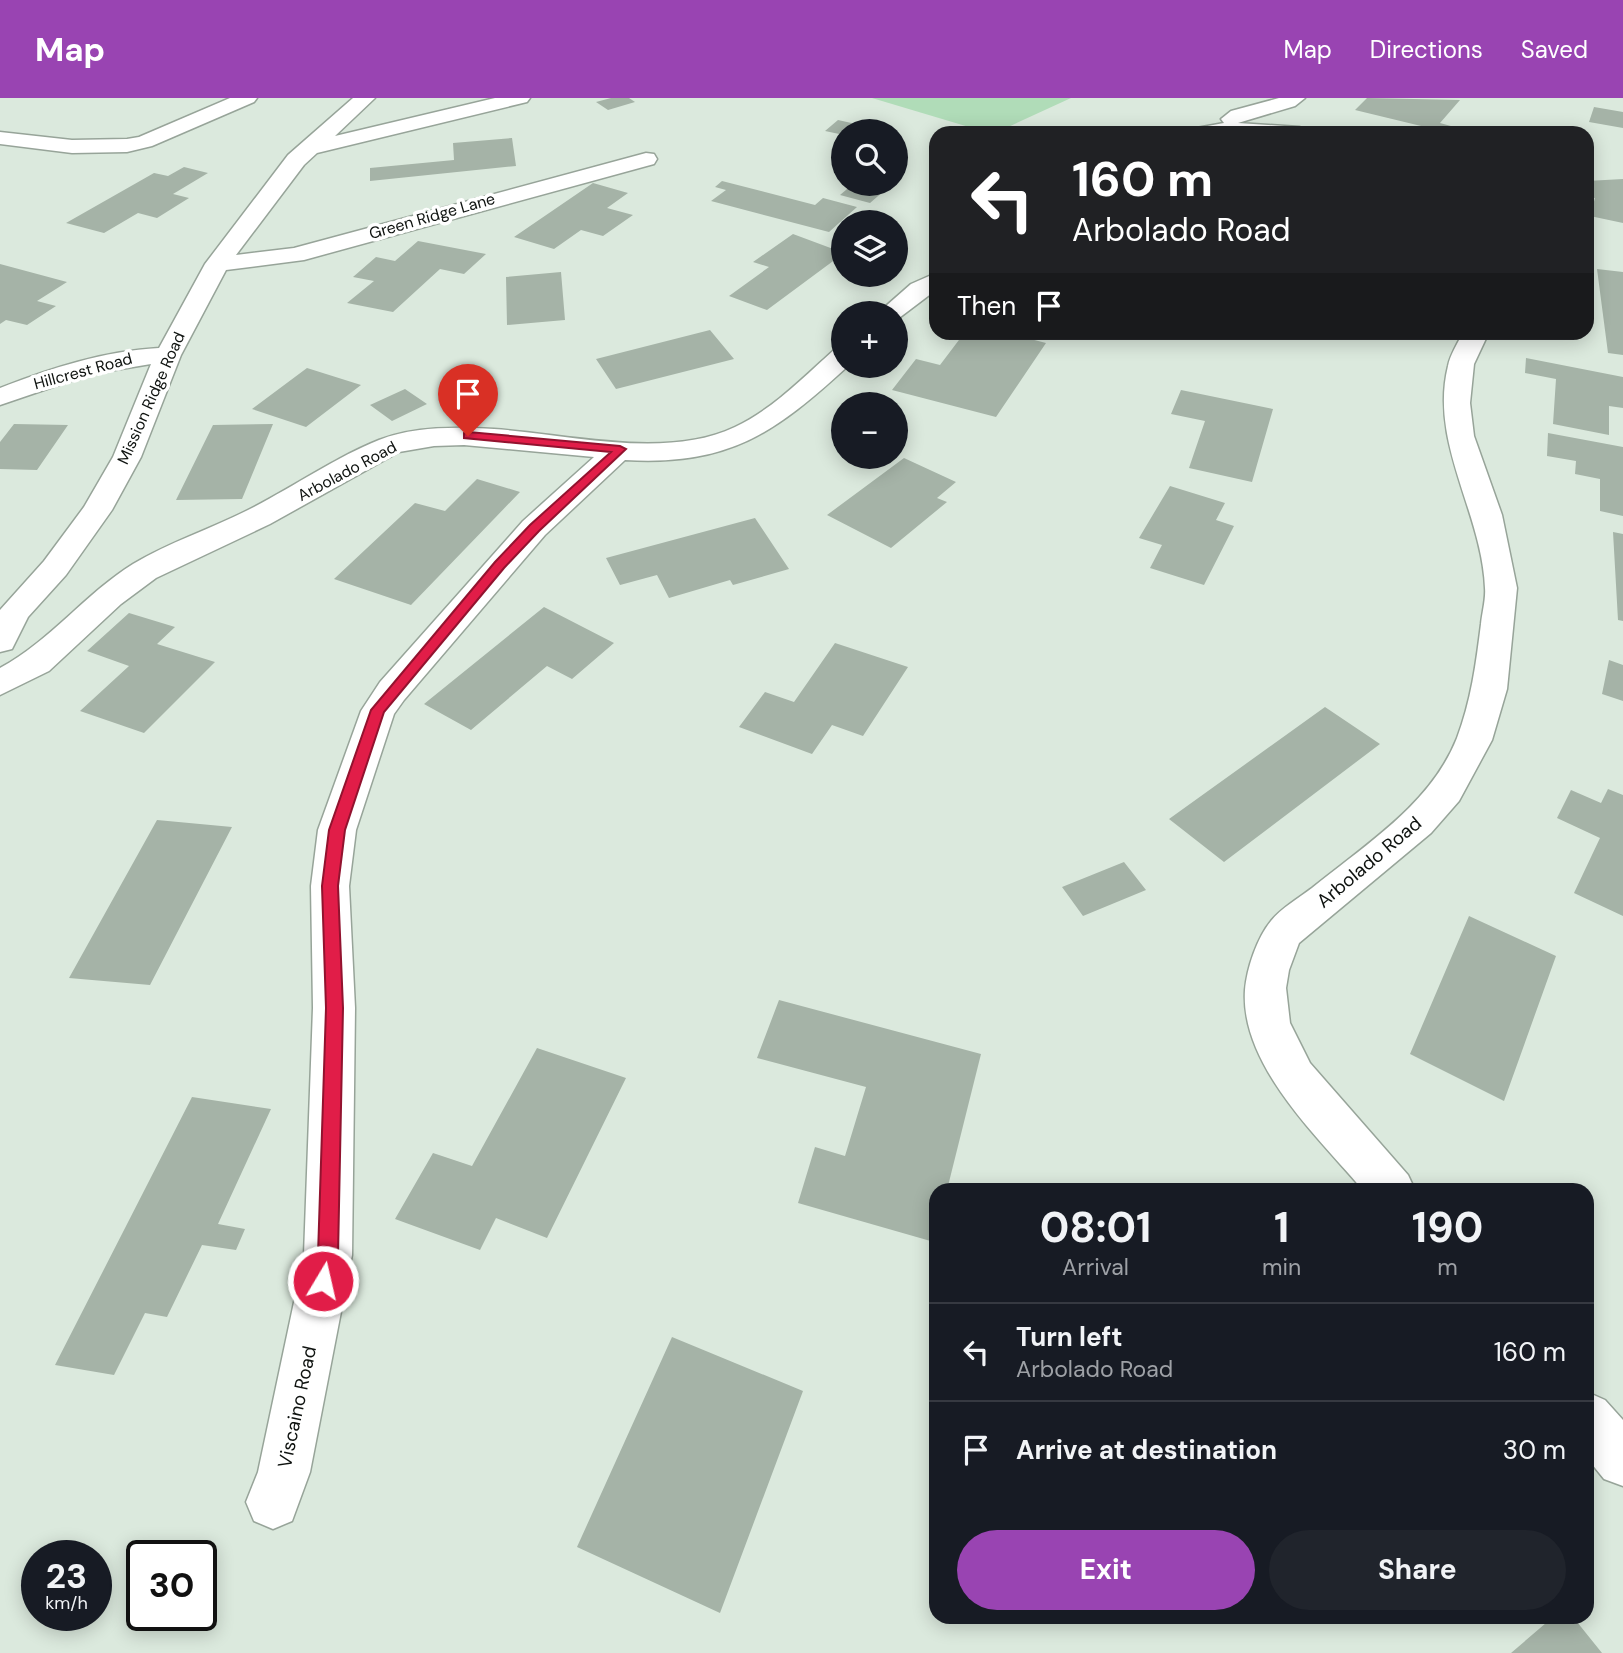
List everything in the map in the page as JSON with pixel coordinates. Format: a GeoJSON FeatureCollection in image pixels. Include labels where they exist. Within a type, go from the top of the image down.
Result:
{"type":"FeatureCollection","features":[{"type":"Feature","properties":{"kind":"street"},"geometry":{"type":"LineString","coordinates":[[0,138],[92,149],[128,146],[145,142],[247,98]]}},
{"type":"Feature","properties":{"kind":"street","name":"Mission Ridge Road"},"geometry":{"type":"LineString","coordinates":[[0,641],[15,612],[55,568],[97,510],[127,457],[168,355],[217,264],[296,160],[365,98]]}},
{"type":"Feature","properties":{"kind":"street"},"geometry":{"type":"LineString","coordinates":[[309,149],[520,98]]}},
{"type":"Feature","properties":{"kind":"street"},"geometry":{"type":"LineString","coordinates":[[1216,126],[1240,113],[1287,103],[1295,98]]}},
{"type":"Feature","properties":{"kind":"street","name":"Green Ridge Lane"},"geometry":{"type":"LineString","coordinates":[[217,264],[296,255],[479,202],[646,159]]}},
{"type":"Feature","properties":{"kind":"street"},"geometry":{"type":"LineString","coordinates":[[905,301],[929,283]]}},
{"type":"Feature","properties":{"kind":"street","name":"Arbolado Road"},"geometry":{"type":"LineString","coordinates":[[1386,1183],[1295,1077],[1282,1058],[1270,1034],[1265,1009],[1265,980],[1272,955],[1285,932],[1418,823],[1446,791],[1474,740],[1490,689],[1502,588],[1487,515],[1460,436],[1456,403],[1461,364],[1472,340]]}},
{"type":"Feature","properties":{"kind":"street","name":"Hillcrest Road"},"geometry":{"type":"LineString","coordinates":[[0,397],[83,369],[140,355],[168,355]]}},
{"type":"Feature","properties":{"kind":"street","name":"Arbolado Road"},"geometry":{"type":"LineString","coordinates":[[0,683],[37,663],[110,597],[145,571],[165,559],[259,517],[389,446],[426,437],[468,436],[620,449],[685,450],[744,433],[774,415],[831,366]]}},
{"type":"Feature","properties":{"kind":"street","name":"Viscaino Road"},"geometry":{"type":"LineString","coordinates":[[273,1502],[284,1472],[328,1255],[334,1008],[330,886],[337,830],[378,710],[392,691],[517,546],[620,449]]}},
{"type":"Feature","properties":{"kind":"street"},"geometry":{"type":"LineString","coordinates":[[1594,1426],[1623,1460]]}},
{"type":"Feature","properties":{"kind":"green space"},"geometry":{"type":"Polygon","coordinates":[[[872,98],[1071,98],[1010,126],[966,126],[872,98]]]}},
{"type":"Feature","properties":{"kind":"building"},"geometry":{"type":"Polygon","coordinates":[[[611,98],[629,98],[635,102],[608,110],[596,102],[611,98]]]}},
{"type":"Feature","properties":{"kind":"building"},"geometry":{"type":"Polygon","coordinates":[[[1367,98],[1460,100],[1440,123],[1451,126],[1421,126],[1355,110],[1367,98]]]}},
{"type":"Feature","properties":{"kind":"building"},"geometry":{"type":"Polygon","coordinates":[[[1594,107],[1623,112],[1623,128],[1589,122],[1594,107]]]}},
{"type":"Feature","properties":{"kind":"building"},"geometry":{"type":"Polygon","coordinates":[[[512,138],[516,166],[370,181],[370,168],[454,160],[453,143],[512,138]]]}},
{"type":"Feature","properties":{"kind":"building"},"geometry":{"type":"Polygon","coordinates":[[[184,167],[208,173],[173,194],[189,198],[157,218],[138,213],[104,233],[66,223],[154,173],[168,176],[184,167]]]}},
{"type":"Feature","properties":{"kind":"building"},"geometry":{"type":"Polygon","coordinates":[[[1623,179],[1623,223],[1594,217],[1594,181],[1623,179]]]}},
{"type":"Feature","properties":{"kind":"building"},"geometry":{"type":"Polygon","coordinates":[[[722,181],[815,205],[823,198],[857,207],[854,210],[831,210],[829,232],[711,201],[726,190],[715,187],[722,181]]]}},
{"type":"Feature","properties":{"kind":"building"},"geometry":{"type":"Polygon","coordinates":[[[593,183],[628,193],[607,208],[633,215],[603,236],[581,230],[554,249],[514,237],[593,183]]]}},
{"type":"Feature","properties":{"kind":"building"},"geometry":{"type":"Polygon","coordinates":[[[844,196],[878,196],[870,203],[844,196]]]}},
{"type":"Feature","properties":{"kind":"building"},"geometry":{"type":"Polygon","coordinates":[[[793,234],[831,248],[831,263],[767,310],[729,296],[769,267],[753,262],[793,234]]]}},
{"type":"Feature","properties":{"kind":"building"},"geometry":{"type":"Polygon","coordinates":[[[418,241],[486,254],[464,274],[440,269],[393,312],[347,303],[374,281],[353,277],[376,257],[395,261],[418,241]]]}},
{"type":"Feature","properties":{"kind":"building"},"geometry":{"type":"Polygon","coordinates":[[[0,264],[67,282],[37,301],[56,306],[27,325],[6,320],[0,324],[0,264]]]}},
{"type":"Feature","properties":{"kind":"building"},"geometry":{"type":"Polygon","coordinates":[[[1597,269],[1623,272],[1623,355],[1608,353],[1597,269]]]}},
{"type":"Feature","properties":{"kind":"building"},"geometry":{"type":"Polygon","coordinates":[[[561,272],[565,320],[507,325],[506,277],[561,272]]]}},
{"type":"Feature","properties":{"kind":"building"},"geometry":{"type":"Polygon","coordinates":[[[710,330],[734,359],[616,389],[596,359],[710,330]]]}},
{"type":"Feature","properties":{"kind":"building"},"geometry":{"type":"Polygon","coordinates":[[[959,340],[1034,340],[1046,343],[996,417],[892,390],[901,378],[908,378],[908,369],[916,359],[940,365],[959,340]]]}},
{"type":"Feature","properties":{"kind":"building"},"geometry":{"type":"Polygon","coordinates":[[[1526,358],[1623,377],[1623,408],[1609,406],[1609,435],[1553,424],[1556,379],[1525,373],[1526,358]]]}},
{"type":"Feature","properties":{"kind":"building"},"geometry":{"type":"Polygon","coordinates":[[[307,368],[361,385],[306,427],[252,409],[307,368]]]}},
{"type":"Feature","properties":{"kind":"building"},"geometry":{"type":"Polygon","coordinates":[[[405,389],[427,404],[392,421],[370,405],[405,389]]]}},
{"type":"Feature","properties":{"kind":"building"},"geometry":{"type":"Polygon","coordinates":[[[1181,390],[1273,409],[1252,482],[1189,468],[1205,421],[1171,414],[1181,390]]]}},
{"type":"Feature","properties":{"kind":"building"},"geometry":{"type":"Polygon","coordinates":[[[14,424],[68,425],[37,470],[0,469],[0,442],[14,424]]]}},
{"type":"Feature","properties":{"kind":"building"},"geometry":{"type":"Polygon","coordinates":[[[273,424],[242,499],[176,500],[213,425],[273,424]]]}},
{"type":"Feature","properties":{"kind":"building"},"geometry":{"type":"Polygon","coordinates":[[[1548,433],[1623,447],[1623,516],[1600,511],[1600,479],[1575,474],[1576,461],[1547,456],[1548,433]]]}},
{"type":"Feature","properties":{"kind":"building"},"geometry":{"type":"Polygon","coordinates":[[[908,460],[956,482],[937,498],[947,502],[891,548],[827,515],[889,469],[908,469],[908,460]]]}},
{"type":"Feature","properties":{"kind":"building"},"geometry":{"type":"Polygon","coordinates":[[[477,479],[520,492],[411,605],[334,579],[415,503],[445,511],[477,479]]]}},
{"type":"Feature","properties":{"kind":"building"},"geometry":{"type":"Polygon","coordinates":[[[1170,486],[1225,503],[1216,520],[1234,526],[1204,585],[1150,568],[1162,545],[1139,538],[1170,486]]]}},
{"type":"Feature","properties":{"kind":"building"},"geometry":{"type":"Polygon","coordinates":[[[755,518],[789,569],[733,585],[730,580],[669,598],[657,575],[620,585],[606,558],[755,518]]]}},
{"type":"Feature","properties":{"kind":"building"},"geometry":{"type":"Polygon","coordinates":[[[1613,532],[1623,534],[1623,621],[1618,620],[1613,532]]]}},
{"type":"Feature","properties":{"kind":"building"},"geometry":{"type":"Polygon","coordinates":[[[544,607],[614,643],[572,679],[547,666],[471,730],[424,704],[544,607]]]}},
{"type":"Feature","properties":{"kind":"building"},"geometry":{"type":"Polygon","coordinates":[[[129,613],[175,627],[157,644],[215,662],[144,733],[80,711],[129,666],[87,651],[129,613]]]}},
{"type":"Feature","properties":{"kind":"building"},"geometry":{"type":"Polygon","coordinates":[[[835,643],[908,667],[863,736],[832,725],[812,754],[739,727],[765,692],[794,702],[835,643]]]}},
{"type":"Feature","properties":{"kind":"building"},"geometry":{"type":"Polygon","coordinates":[[[1609,660],[1623,665],[1623,701],[1602,694],[1609,660]]]}},
{"type":"Feature","properties":{"kind":"building"},"geometry":{"type":"Polygon","coordinates":[[[1325,707],[1380,744],[1224,862],[1169,819],[1325,707]]]}},
{"type":"Feature","properties":{"kind":"building"},"geometry":{"type":"Polygon","coordinates":[[[1608,789],[1623,795],[1623,916],[1574,893],[1600,838],[1557,818],[1571,790],[1601,803],[1608,789]]]}},
{"type":"Feature","properties":{"kind":"building"},"geometry":{"type":"Polygon","coordinates":[[[157,820],[232,827],[150,985],[69,978],[157,820]]]}},
{"type":"Feature","properties":{"kind":"building"},"geometry":{"type":"Polygon","coordinates":[[[1124,862],[1146,890],[1083,916],[1062,887],[1124,862]]]}},
{"type":"Feature","properties":{"kind":"building"},"geometry":{"type":"Polygon","coordinates":[[[1469,916],[1556,956],[1504,1101],[1410,1054],[1469,916]]]}},
{"type":"Feature","properties":{"kind":"building"},"geometry":{"type":"Polygon","coordinates":[[[779,1000],[981,1054],[949,1183],[929,1183],[929,1241],[798,1203],[815,1147],[845,1156],[866,1087],[757,1058],[779,1000]]]}},
{"type":"Feature","properties":{"kind":"building"},"geometry":{"type":"Polygon","coordinates":[[[537,1048],[626,1078],[547,1238],[496,1218],[480,1250],[395,1219],[433,1153],[472,1166],[537,1048]]]}},
{"type":"Feature","properties":{"kind":"building"},"geometry":{"type":"Polygon","coordinates":[[[192,1097],[271,1109],[218,1224],[245,1229],[236,1250],[202,1245],[167,1317],[145,1313],[114,1375],[55,1365],[192,1097]]]}},
{"type":"Feature","properties":{"kind":"building"},"geometry":{"type":"Polygon","coordinates":[[[672,1337],[803,1391],[720,1613],[577,1547],[672,1337]]]}},
{"type":"Feature","properties":{"kind":"building"},"geometry":{"type":"Polygon","coordinates":[[[1545,1624],[1579,1624],[1602,1653],[1511,1653],[1545,1624]]]}},
{"type":"Feature","properties":{"kind":"route"},"geometry":{"type":"LineString","coordinates":[[323,1281],[328,1255],[334,1008],[330,886],[337,830],[378,710],[534,528],[620,449],[468,436]]}}]}
